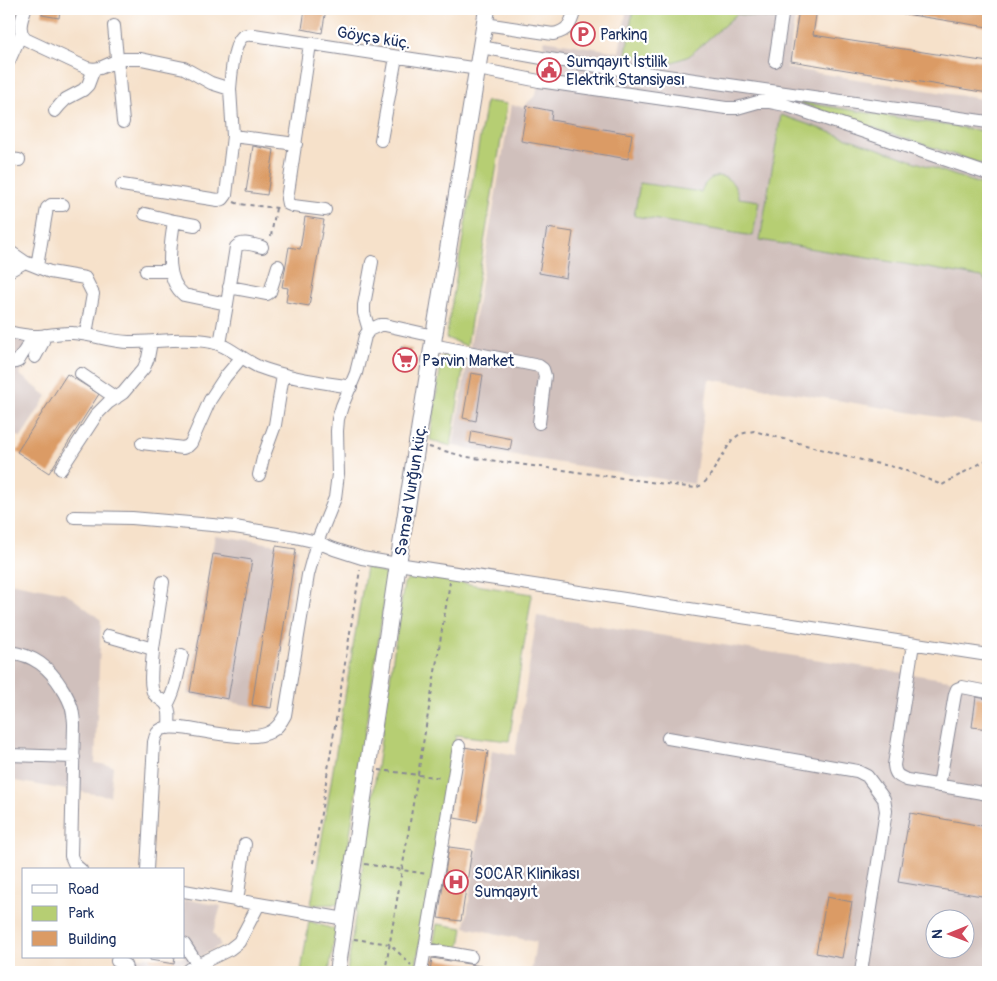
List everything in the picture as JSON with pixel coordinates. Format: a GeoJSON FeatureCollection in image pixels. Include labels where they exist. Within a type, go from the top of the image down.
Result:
{"type":"FeatureCollection","features":[{"type":"Feature","properties":{"kind":"main road","name":"Səməd Vurğun küç."},"geometry":{"type":"LineString","coordinates":[[337,972],[398,564],[486,16]]}},
{"type":"Feature","properties":{"kind":"street"},"geometry":{"type":"LineString","coordinates":[[9,61],[21,34],[20,22],[25,9]]}},
{"type":"Feature","properties":{"kind":"street"},"geometry":{"type":"LineString","coordinates":[[486,16],[553,34],[560,33],[569,26],[575,9]]}},
{"type":"Feature","properties":{"kind":"street"},"geometry":{"type":"LineString","coordinates":[[775,61],[783,9]]}},
{"type":"Feature","properties":{"kind":"street"},"geometry":{"type":"LineString","coordinates":[[114,26],[123,122]]}},
{"type":"Feature","properties":{"kind":"street"},"geometry":{"type":"LineString","coordinates":[[21,34],[25,39],[87,68],[94,69],[116,61],[141,59],[184,68],[211,83],[230,89],[233,136],[226,195],[223,200],[122,184]]}},
{"type":"Feature","properties":{"kind":"street","name":"Göyçə küç."},"geometry":{"type":"LineString","coordinates":[[230,89],[234,55],[238,43],[246,35],[254,35],[478,69],[539,81],[726,108],[737,108],[758,102],[770,102],[785,105],[988,174]]}},
{"type":"Feature","properties":{"kind":"street"},"geometry":{"type":"LineString","coordinates":[[282,206],[287,200],[310,44]]}},
{"type":"Feature","properties":{"kind":"street"},"geometry":{"type":"LineString","coordinates":[[481,47],[542,58],[988,122]]}},
{"type":"Feature","properties":{"kind":"street"},"geometry":{"type":"LineString","coordinates":[[381,140],[396,57]]}},
{"type":"Feature","properties":{"kind":"street"},"geometry":{"type":"LineString","coordinates":[[55,111],[66,99],[83,90],[88,85],[94,69]]}},
{"type":"Feature","properties":{"kind":"street"},"geometry":{"type":"LineString","coordinates":[[233,136],[296,144]]}},
{"type":"Feature","properties":{"kind":"street"},"geometry":{"type":"LineString","coordinates":[[31,264],[47,208],[51,205],[63,205]]}},
{"type":"Feature","properties":{"kind":"street"},"geometry":{"type":"LineString","coordinates":[[282,206],[325,210]]}},
{"type":"Feature","properties":{"kind":"street"},"geometry":{"type":"LineString","coordinates":[[145,214],[195,224]]}},
{"type":"Feature","properties":{"kind":"street"},"geometry":{"type":"LineString","coordinates":[[174,221],[170,271],[178,291],[184,295],[226,304]]}},
{"type":"Feature","properties":{"kind":"street"},"geometry":{"type":"LineString","coordinates":[[220,344],[236,247],[244,243],[262,247]]}},
{"type":"Feature","properties":{"kind":"street"},"geometry":{"type":"LineString","coordinates":[[9,251],[31,264],[50,272],[85,278],[93,294],[86,334]]}},
{"type":"Feature","properties":{"kind":"street"},"geometry":{"type":"LineString","coordinates":[[369,330],[364,313],[364,305],[372,262]]}},
{"type":"Feature","properties":{"kind":"street"},"geometry":{"type":"LineString","coordinates":[[9,271],[31,264]]}},
{"type":"Feature","properties":{"kind":"street"},"geometry":{"type":"LineString","coordinates":[[230,287],[267,294],[270,292],[278,266]]}},
{"type":"Feature","properties":{"kind":"street"},"geometry":{"type":"LineString","coordinates":[[146,271],[170,271]]}},
{"type":"Feature","properties":{"kind":"street"},"geometry":{"type":"LineString","coordinates":[[147,868],[154,742],[157,734],[161,730],[180,728],[252,736],[270,732],[282,720],[308,575],[316,542],[335,498],[338,474],[338,419],[356,373],[365,336],[369,330],[385,325],[433,341],[539,366],[543,369],[545,376],[539,423]]}},
{"type":"Feature","properties":{"kind":"street"},"geometry":{"type":"LineString","coordinates":[[9,332],[40,336],[60,332],[86,334],[114,341],[197,341],[220,344],[253,365],[273,373],[351,387]]}},
{"type":"Feature","properties":{"kind":"street"},"geometry":{"type":"LineString","coordinates":[[35,357],[42,344],[40,336]]}},
{"type":"Feature","properties":{"kind":"street"},"geometry":{"type":"LineString","coordinates":[[9,363],[18,361],[40,336]]}},
{"type":"Feature","properties":{"kind":"street"},"geometry":{"type":"LineString","coordinates":[[61,469],[97,414],[108,403],[124,393],[144,368],[148,358],[150,342]]}},
{"type":"Feature","properties":{"kind":"street"},"geometry":{"type":"LineString","coordinates":[[142,443],[183,448],[188,446],[210,400],[225,377],[241,358]]}},
{"type":"Feature","properties":{"kind":"street"},"geometry":{"type":"LineString","coordinates":[[81,374],[116,398]]}},
{"type":"Feature","properties":{"kind":"street"},"geometry":{"type":"LineString","coordinates":[[259,475],[262,458],[275,425],[283,375]]}},
{"type":"Feature","properties":{"kind":"street"},"geometry":{"type":"LineString","coordinates":[[74,517],[132,518],[235,527],[316,542],[362,558],[988,656]]}},
{"type":"Feature","properties":{"kind":"street"},"geometry":{"type":"LineString","coordinates":[[163,582],[152,649],[151,677],[154,694],[167,705],[169,728]]}},
{"type":"Feature","properties":{"kind":"street"},"geometry":{"type":"LineString","coordinates":[[108,636],[152,649]]}},
{"type":"Feature","properties":{"kind":"street"},"geometry":{"type":"LineString","coordinates":[[914,644],[894,765],[895,772],[907,780],[988,794]]}},
{"type":"Feature","properties":{"kind":"street"},"geometry":{"type":"LineString","coordinates":[[9,652],[18,653],[45,666],[56,678],[72,708],[74,757],[71,856],[79,868]]}},
{"type":"Feature","properties":{"kind":"street"},"geometry":{"type":"LineString","coordinates":[[167,705],[174,692],[182,654]]}},
{"type":"Feature","properties":{"kind":"street"},"geometry":{"type":"LineString","coordinates":[[939,786],[957,689],[962,687],[988,692]]}},
{"type":"Feature","properties":{"kind":"street"},"geometry":{"type":"LineString","coordinates":[[668,738],[857,772],[867,776],[884,799],[886,812],[860,972]]}},
{"type":"Feature","properties":{"kind":"street"},"geometry":{"type":"LineString","coordinates":[[418,971],[425,949],[459,746]]}},
{"type":"Feature","properties":{"kind":"street"},"geometry":{"type":"LineString","coordinates":[[9,755],[74,757]]}},
{"type":"Feature","properties":{"kind":"street"},"geometry":{"type":"LineString","coordinates":[[237,901],[245,844]]}},
{"type":"Feature","properties":{"kind":"street"},"geometry":{"type":"LineString","coordinates":[[185,891],[346,920]]}},
{"type":"Feature","properties":{"kind":"street"},"geometry":{"type":"LineString","coordinates":[[185,972],[230,949],[239,942],[259,904]]}},
{"type":"Feature","properties":{"kind":"street"},"geometry":{"type":"LineString","coordinates":[[185,946],[198,965]]}},
{"type":"Feature","properties":{"kind":"street"},"geometry":{"type":"LineString","coordinates":[[425,949],[471,958]]}},
{"type":"Feature","properties":{"kind":"street"},"geometry":{"type":"LineString","coordinates":[[117,961],[125,966],[127,972]]}},
{"type":"Feature","properties":{"kind":"path"},"geometry":{"type":"LineString","coordinates":[[226,195],[239,204],[282,206],[271,236]]}},
{"type":"Feature","properties":{"kind":"path"},"geometry":{"type":"LineString","coordinates":[[417,444],[467,457],[695,488],[702,485],[708,479],[732,440],[740,434],[754,431],[865,461],[900,468],[942,485],[988,459]]}},
{"type":"Feature","properties":{"kind":"path"},"geometry":{"type":"LineString","coordinates":[[313,862],[362,558]]}},
{"type":"Feature","properties":{"kind":"path"},"geometry":{"type":"LineString","coordinates":[[385,972],[450,581]]}},
{"type":"Feature","properties":{"kind":"path"},"geometry":{"type":"LineString","coordinates":[[377,770],[448,779]]}},
{"type":"Feature","properties":{"kind":"path"},"geometry":{"type":"LineString","coordinates":[[363,863],[432,874]]}},
{"type":"Feature","properties":{"kind":"path"},"geometry":{"type":"LineString","coordinates":[[352,939],[390,944],[418,971]]}},
{"type":"Feature","properties":{"kind":"shaded area"},"geometry":{"type":"Polygon","coordinates":[[[627,9],[796,9],[787,68],[988,100],[988,425],[709,379],[694,484],[453,446],[511,105],[523,107],[536,95],[544,40],[619,52],[627,9]]]}},
{"type":"Feature","properties":{"kind":"shaded area"},"geometry":{"type":"Polygon","coordinates":[[[9,337],[38,344],[19,374],[47,396],[21,437],[9,434],[9,337]]]}},
{"type":"Feature","properties":{"kind":"shaded area"},"geometry":{"type":"Polygon","coordinates":[[[215,535],[298,548],[272,710],[188,694],[215,535]]]}},
{"type":"Feature","properties":{"kind":"shaded area"},"geometry":{"type":"Polygon","coordinates":[[[9,582],[66,593],[101,620],[95,763],[113,766],[110,796],[9,780],[9,582]]]}},
{"type":"Feature","properties":{"kind":"shaded area"},"geometry":{"type":"Polygon","coordinates":[[[537,616],[988,686],[988,972],[531,972],[536,942],[465,927],[492,750],[515,755],[537,616]]]}},
{"type":"Feature","properties":{"kind":"shaded area"},"geometry":{"type":"Polygon","coordinates":[[[185,899],[221,906],[213,933],[221,945],[190,962],[181,962],[177,972],[132,972],[131,958],[185,958],[185,899]]]}},
{"type":"Feature","properties":{"kind":"green space"},"geometry":{"type":"Polygon","coordinates":[[[633,9],[776,9],[774,19],[737,14],[689,56],[673,62],[626,54],[633,9]]]}},
{"type":"Feature","properties":{"kind":"green space"},"geometry":{"type":"Polygon","coordinates":[[[486,101],[507,104],[467,346],[446,338],[486,101]]]}},
{"type":"Feature","properties":{"kind":"green space"},"geometry":{"type":"Polygon","coordinates":[[[794,101],[988,132],[988,166],[794,101]]]}},
{"type":"Feature","properties":{"kind":"green space"},"geometry":{"type":"Polygon","coordinates":[[[781,115],[988,187],[988,284],[982,277],[760,240],[781,115]]]}},
{"type":"Feature","properties":{"kind":"green space"},"geometry":{"type":"Polygon","coordinates":[[[718,176],[730,180],[739,198],[759,201],[753,236],[634,216],[640,183],[701,192],[707,181],[718,176]]]}},
{"type":"Feature","properties":{"kind":"green space"},"geometry":{"type":"Polygon","coordinates":[[[442,356],[465,358],[451,446],[430,440],[442,356]]]}},
{"type":"Feature","properties":{"kind":"green space"},"geometry":{"type":"Polygon","coordinates":[[[366,567],[388,575],[340,904],[311,905],[366,567]]]}},
{"type":"Feature","properties":{"kind":"green space"},"geometry":{"type":"Polygon","coordinates":[[[413,575],[532,594],[509,741],[456,735],[415,972],[347,972],[404,583],[413,575]]]}},
{"type":"Feature","properties":{"kind":"green space"},"geometry":{"type":"Polygon","coordinates":[[[309,921],[336,930],[329,972],[301,972],[309,921]]]}},
{"type":"Feature","properties":{"kind":"green space"},"geometry":{"type":"Polygon","coordinates":[[[437,924],[463,928],[459,951],[433,946],[437,924]]]}},
{"type":"Feature","properties":{"kind":"building"},"geometry":{"type":"Polygon","coordinates":[[[43,9],[60,9],[59,18],[42,15],[43,9]]]}},
{"type":"Feature","properties":{"kind":"building"},"geometry":{"type":"Polygon","coordinates":[[[305,9],[326,9],[322,33],[302,29],[305,9]]]}},
{"type":"Feature","properties":{"kind":"building"},"geometry":{"type":"Polygon","coordinates":[[[799,9],[817,9],[813,35],[988,62],[988,93],[791,61],[799,9]]]}},
{"type":"Feature","properties":{"kind":"building"},"geometry":{"type":"Polygon","coordinates":[[[988,9],[988,27],[879,10],[988,9]]]}},
{"type":"Feature","properties":{"kind":"building"},"geometry":{"type":"Polygon","coordinates":[[[527,106],[552,111],[551,120],[632,134],[628,159],[521,141],[527,106]]]}},
{"type":"Feature","properties":{"kind":"building"},"geometry":{"type":"Polygon","coordinates":[[[253,146],[274,150],[267,195],[246,192],[253,146]]]}},
{"type":"Feature","properties":{"kind":"building"},"geometry":{"type":"Polygon","coordinates":[[[305,217],[324,220],[309,306],[286,302],[288,288],[282,287],[289,247],[300,249],[305,217]]]}},
{"type":"Feature","properties":{"kind":"building"},"geometry":{"type":"Polygon","coordinates":[[[547,228],[573,232],[566,278],[539,273],[547,228]]]}},
{"type":"Feature","properties":{"kind":"building"},"geometry":{"type":"Polygon","coordinates":[[[401,347],[412,349],[409,369],[397,367],[401,347]]]}},
{"type":"Feature","properties":{"kind":"building"},"geometry":{"type":"Polygon","coordinates":[[[471,373],[483,375],[476,421],[463,418],[471,373]]]}},
{"type":"Feature","properties":{"kind":"building"},"geometry":{"type":"Polygon","coordinates":[[[67,374],[99,394],[49,473],[17,452],[67,374]]]}},
{"type":"Feature","properties":{"kind":"building"},"geometry":{"type":"Polygon","coordinates":[[[472,431],[512,439],[510,450],[470,443],[472,431]]]}},
{"type":"Feature","properties":{"kind":"building"},"geometry":{"type":"Polygon","coordinates":[[[276,546],[296,549],[271,708],[252,705],[276,546]]]}},
{"type":"Feature","properties":{"kind":"building"},"geometry":{"type":"Polygon","coordinates":[[[213,554],[252,560],[228,699],[190,692],[213,554]]]}},
{"type":"Feature","properties":{"kind":"building"},"geometry":{"type":"Polygon","coordinates":[[[976,697],[988,699],[988,729],[972,727],[976,697]]]}},
{"type":"Feature","properties":{"kind":"building"},"geometry":{"type":"Polygon","coordinates":[[[464,747],[488,751],[477,822],[454,818],[464,747]]]}},
{"type":"Feature","properties":{"kind":"building"},"geometry":{"type":"Polygon","coordinates":[[[910,813],[988,827],[988,897],[898,882],[910,813]]]}},
{"type":"Feature","properties":{"kind":"building"},"geometry":{"type":"Polygon","coordinates":[[[449,847],[472,850],[461,921],[438,918],[449,847]]]}},
{"type":"Feature","properties":{"kind":"building"},"geometry":{"type":"Polygon","coordinates":[[[827,897],[852,902],[842,958],[816,953],[827,897]]]}},
{"type":"Feature","properties":{"kind":"building"},"geometry":{"type":"Polygon","coordinates":[[[150,958],[175,958],[174,964],[150,960],[150,958]]]}},
{"type":"Feature","properties":{"kind":"building"},"geometry":{"type":"Polygon","coordinates":[[[432,958],[512,971],[430,972],[432,958]]]}},
{"type":"Feature","properties":{"kind":"place","name":"Parkinq"},"geometry":{"type":"Point","coordinates":[583,34]}},
{"type":"Feature","properties":{"kind":"place","name":"Sumqayıt İstilik Elektrik Stansiyası"},"geometry":{"type":"Point","coordinates":[549,70]}},
{"type":"Feature","properties":{"kind":"place","name":"Pərvin Market"},"geometry":{"type":"Point","coordinates":[405,360]}},
{"type":"Feature","properties":{"kind":"place","name":"SOCAR Klinikası Sumqayıt"},"geometry":{"type":"Point","coordinates":[456,882]}}]}
